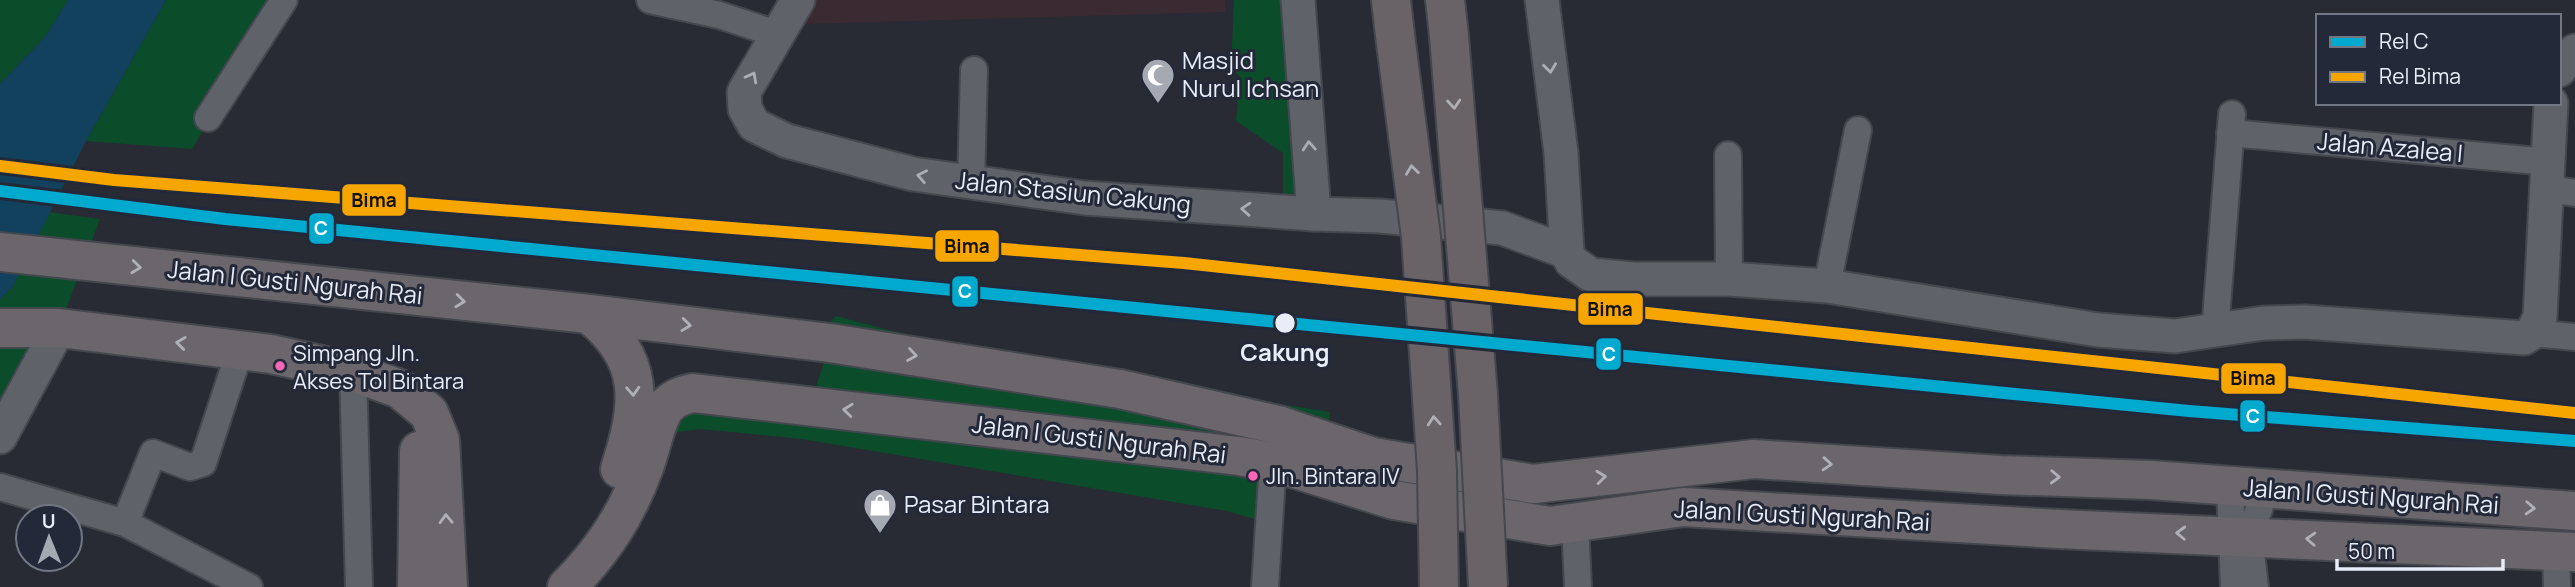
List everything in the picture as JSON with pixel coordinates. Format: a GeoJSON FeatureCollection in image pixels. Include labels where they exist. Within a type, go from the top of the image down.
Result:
{"type":"FeatureCollection","features":[{"type":"Feature","properties":{"kind":"highway"},"geometry":{"type":"LineString","coordinates":[[1393,17],[1421,237],[1437,471],[1439,587]]}},
{"type":"Feature","properties":{"kind":"highway"},"geometry":{"type":"LineString","coordinates":[[1447,18],[1478,395],[1488,587]]}},
{"type":"Feature","properties":{"kind":"main road","name":"Jalan I Gusti Ngurah Rai"},"geometry":{"type":"LineString","coordinates":[[0,252],[589,314],[830,343],[1059,377],[1278,425],[1373,457],[1533,484],[1754,459],[2151,480],[2575,511]]}},
{"type":"Feature","properties":{"kind":"main road"},"geometry":{"type":"LineString","coordinates":[[562,587],[583,558],[600,525],[631,429],[634,403],[629,363],[622,345],[589,314]]}},
{"type":"Feature","properties":{"kind":"main road"},"geometry":{"type":"LineString","coordinates":[[9,329],[59,328],[240,351],[361,374],[400,389],[429,413],[438,430],[443,458],[449,587]]}},
{"type":"Feature","properties":{"kind":"main road"},"geometry":{"type":"LineString","coordinates":[[361,374],[388,386],[401,398],[409,410],[416,431],[419,465],[417,587]]}},
{"type":"Feature","properties":{"kind":"main road","name":"Jalan I Gusti Ngurah Rai"},"geometry":{"type":"LineString","coordinates":[[567,587],[594,560],[618,526],[640,478],[663,412],[675,399],[693,393],[1273,462],[1394,500],[1550,526],[1683,507],[2242,536],[2563,563]]}},
{"type":"Feature","properties":{"kind":"street"},"geometry":{"type":"LineString","coordinates":[[208,118],[284,0]]}},
{"type":"Feature","properties":{"kind":"street"},"geometry":{"type":"LineString","coordinates":[[650,0],[719,15],[780,35]]}},
{"type":"Feature","properties":{"kind":"street","name":"Jalan Stasiun Cakung"},"geometry":{"type":"LineString","coordinates":[[798,0],[780,35],[752,74],[744,92],[745,109],[754,125],[787,141],[913,174],[971,184],[1085,198],[1380,216],[1502,228],[1567,252]]}},
{"type":"Feature","properties":{"kind":"street"},"geometry":{"type":"LineString","coordinates":[[1298,0],[1314,214]]}},
{"type":"Feature","properties":{"kind":"street"},"geometry":{"type":"LineString","coordinates":[[1542,0],[1565,202],[1567,252],[1571,261],[1591,275],[1633,279],[1729,279],[1827,286],[2098,330],[2175,336],[2264,323],[2305,322],[2524,338],[2532,332],[2540,317],[2557,181],[2551,105]]}},
{"type":"Feature","properties":{"kind":"street"},"geometry":{"type":"LineString","coordinates":[[2561,68],[2575,51]]}},
{"type":"Feature","properties":{"kind":"street"},"geometry":{"type":"LineString","coordinates":[[971,184],[974,70]]}},
{"type":"Feature","properties":{"kind":"street","name":"Jalan Azalea I"},"geometry":{"type":"LineString","coordinates":[[2215,331],[2231,124],[2557,181]]}},
{"type":"Feature","properties":{"kind":"street"},"geometry":{"type":"LineString","coordinates":[[1827,286],[1858,130]]}},
{"type":"Feature","properties":{"kind":"street"},"geometry":{"type":"LineString","coordinates":[[1728,155],[1729,279]]}},
{"type":"Feature","properties":{"kind":"street","name":"Jalan Stasiun Cakung"},"geometry":{"type":"LineString","coordinates":[[1502,228],[1565,202]]}},
{"type":"Feature","properties":{"kind":"street"},"geometry":{"type":"LineString","coordinates":[[0,437],[59,328]]}},
{"type":"Feature","properties":{"kind":"street"},"geometry":{"type":"LineString","coordinates":[[2532,332],[2575,337]]}},
{"type":"Feature","properties":{"kind":"street"},"geometry":{"type":"LineString","coordinates":[[125,523],[153,453],[190,467],[203,463],[240,351]]}},
{"type":"Feature","properties":{"kind":"street"},"geometry":{"type":"LineString","coordinates":[[359,587],[361,374]]}},
{"type":"Feature","properties":{"kind":"street"},"geometry":{"type":"LineString","coordinates":[[1265,587],[1273,462]]}},
{"type":"Feature","properties":{"kind":"street"},"geometry":{"type":"LineString","coordinates":[[0,487],[125,523],[249,587]]}},
{"type":"Feature","properties":{"kind":"street"},"geometry":{"type":"LineString","coordinates":[[2234,587],[2248,489]]}},
{"type":"Feature","properties":{"kind":"street"},"geometry":{"type":"LineString","coordinates":[[2248,489],[2242,536],[2255,587]]}},
{"type":"Feature","properties":{"kind":"street"},"geometry":{"type":"LineString","coordinates":[[1575,523],[1578,587]]}},
{"type":"Feature","properties":{"kind":"shaded area"},"geometry":{"type":"Polygon","coordinates":[[[810,0],[1225,0],[1225,12],[805,24],[810,0]]]}},
{"type":"Feature","properties":{"kind":"green space"},"geometry":{"type":"Polygon","coordinates":[[[0,0],[68,0],[45,37],[0,84],[0,0]]]}},
{"type":"Feature","properties":{"kind":"green space"},"geometry":{"type":"Polygon","coordinates":[[[166,0],[284,0],[192,149],[86,141],[166,0]]]}},
{"type":"Feature","properties":{"kind":"green space"},"geometry":{"type":"Polygon","coordinates":[[[1234,0],[1297,0],[1309,197],[1283,200],[1283,153],[1236,121],[1240,76],[1231,69],[1234,0]]]}},
{"type":"Feature","properties":{"kind":"green space"},"geometry":{"type":"Polygon","coordinates":[[[49,212],[100,219],[59,328],[0,437],[0,299],[13,286],[49,212]]]}},
{"type":"Feature","properties":{"kind":"green space"},"geometry":{"type":"Polygon","coordinates":[[[836,316],[997,359],[1330,412],[1328,429],[1278,425],[1268,523],[1227,511],[802,439],[701,429],[656,435],[663,412],[810,406],[830,343],[811,342],[836,316]]]}},
{"type":"Feature","properties":{"kind":"water"},"geometry":{"type":"Polygon","coordinates":[[[68,0],[166,0],[86,141],[13,286],[0,299],[0,84],[45,37],[68,0]]]}},
{"type":"Feature","properties":{"kind":"rail line","name":"Bima"},"geometry":{"type":"LineString","coordinates":[[0,166],[114,180],[1184,263],[2575,413]]}},
{"type":"Feature","properties":{"kind":"rail line","name":"C"},"geometry":{"type":"LineString","coordinates":[[0,191],[225,219],[2189,411],[2575,441]]}},
{"type":"Feature","properties":{"kind":"place","name":"Masjid Nurul Ichsan"},"geometry":{"type":"Point","coordinates":[1158,105]}},
{"type":"Feature","properties":{"kind":"place","name":"Cakung"},"geometry":{"type":"Point","coordinates":[1285,323]}},
{"type":"Feature","properties":{"kind":"place","name":"Simpang Jln. Akses Tol Bintara"},"geometry":{"type":"Point","coordinates":[280,366]}},
{"type":"Feature","properties":{"kind":"place","name":"Jln. Bintara IV"},"geometry":{"type":"Point","coordinates":[1253,476]}},
{"type":"Feature","properties":{"kind":"place","name":"Pasar Bintara"},"geometry":{"type":"Point","coordinates":[880,535]}}]}
